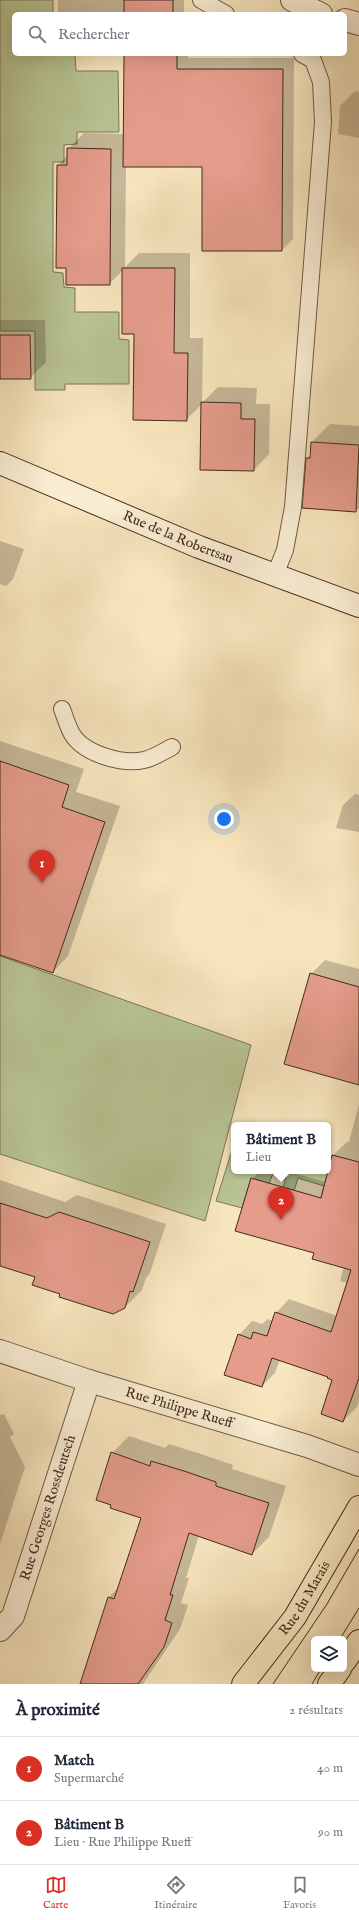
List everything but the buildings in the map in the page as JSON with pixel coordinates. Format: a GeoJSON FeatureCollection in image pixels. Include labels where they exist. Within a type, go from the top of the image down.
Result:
{"type":"FeatureCollection","features":[{"type":"Feature","properties":{"kind":"main road","name":"Rue du Marais"},"geometry":{"type":"LineString","coordinates":[[243,1684],[295,1617],[359,1507]]}},
{"type":"Feature","properties":{"kind":"main road"},"geometry":{"type":"LineString","coordinates":[[347,1658],[359,1641]]}},
{"type":"Feature","properties":{"kind":"main road"},"geometry":{"type":"LineString","coordinates":[[329,1684],[338,1672]]}},
{"type":"Feature","properties":{"kind":"street"},"geometry":{"type":"LineString","coordinates":[[292,0],[317,12]]}},
{"type":"Feature","properties":{"kind":"street"},"geometry":{"type":"LineString","coordinates":[[347,21],[359,24]]}},
{"type":"Feature","properties":{"kind":"street","name":"Rue de la Robertsau"},"geometry":{"type":"LineString","coordinates":[[0,463],[199,547],[359,606]]}},
{"type":"Feature","properties":{"kind":"street","name":"Rue Philippe Rueff"},"geometry":{"type":"LineString","coordinates":[[0,1351],[89,1381],[306,1446],[359,1465]]}},
{"type":"Feature","properties":{"kind":"street","name":"Rue Georges Rossdeutsch"},"geometry":{"type":"LineString","coordinates":[[0,1630],[13,1616],[89,1381]]}},
{"type":"Feature","properties":{"kind":"lane"},"geometry":{"type":"LineString","coordinates":[[201,0],[222,12]]}},
{"type":"Feature","properties":{"kind":"lane"},"geometry":{"type":"LineString","coordinates":[[275,575],[284,552],[293,508],[323,122],[321,82],[313,60],[306,56]]}},
{"type":"Feature","properties":{"kind":"lane"},"geometry":{"type":"LineString","coordinates":[[62,709],[73,735],[84,746],[98,754],[113,759],[129,761],[145,760],[172,747]]}},
{"type":"Feature","properties":{"kind":"green space"},"geometry":{"type":"Polygon","coordinates":[[[0,0],[53,0],[53,12],[12,12],[12,56],[75,56],[76,71],[118,71],[119,132],[77,132],[77,144],[64,145],[64,162],[53,162],[53,272],[63,273],[64,287],[75,288],[75,312],[119,312],[119,339],[129,340],[129,384],[65,384],[65,390],[35,390],[35,331],[0,331],[0,0]]]}},
{"type":"Feature","properties":{"kind":"green space"},"geometry":{"type":"Polygon","coordinates":[[[0,956],[251,1045],[205,1221],[0,1154],[0,956]]]}},
{"type":"Feature","properties":{"kind":"green space"},"geometry":{"type":"Polygon","coordinates":[[[231,1153],[231,1174],[273,1174],[269,1184],[251,1179],[242,1208],[216,1201],[231,1153]]]}},
{"type":"Feature","properties":{"kind":"green space"},"geometry":{"type":"Polygon","coordinates":[[[331,1173],[359,1180],[359,1205],[321,1198],[324,1186],[298,1178],[294,1191],[283,1188],[286,1177],[276,1174],[331,1173]]]}},
{"type":"Feature","properties":{"kind":"tram line"},"geometry":{"type":"LineString","coordinates":[[273,1684],[327,1604],[359,1549]]}},
{"type":"Feature","properties":{"kind":"tram line"},"geometry":{"type":"LineString","coordinates":[[342,1636],[359,1608]]}},
{"type":"Feature","properties":{"kind":"tram line"},"geometry":{"type":"LineString","coordinates":[[312,1684],[319,1672]]}},
{"type":"Feature","properties":{"kind":"place","name":"Match"},"geometry":{"type":"Point","coordinates":[42,883]}},
{"type":"Feature","properties":{"kind":"place","name":"Bâtiment B"},"geometry":{"type":"Point","coordinates":[281,1220]}}]}
